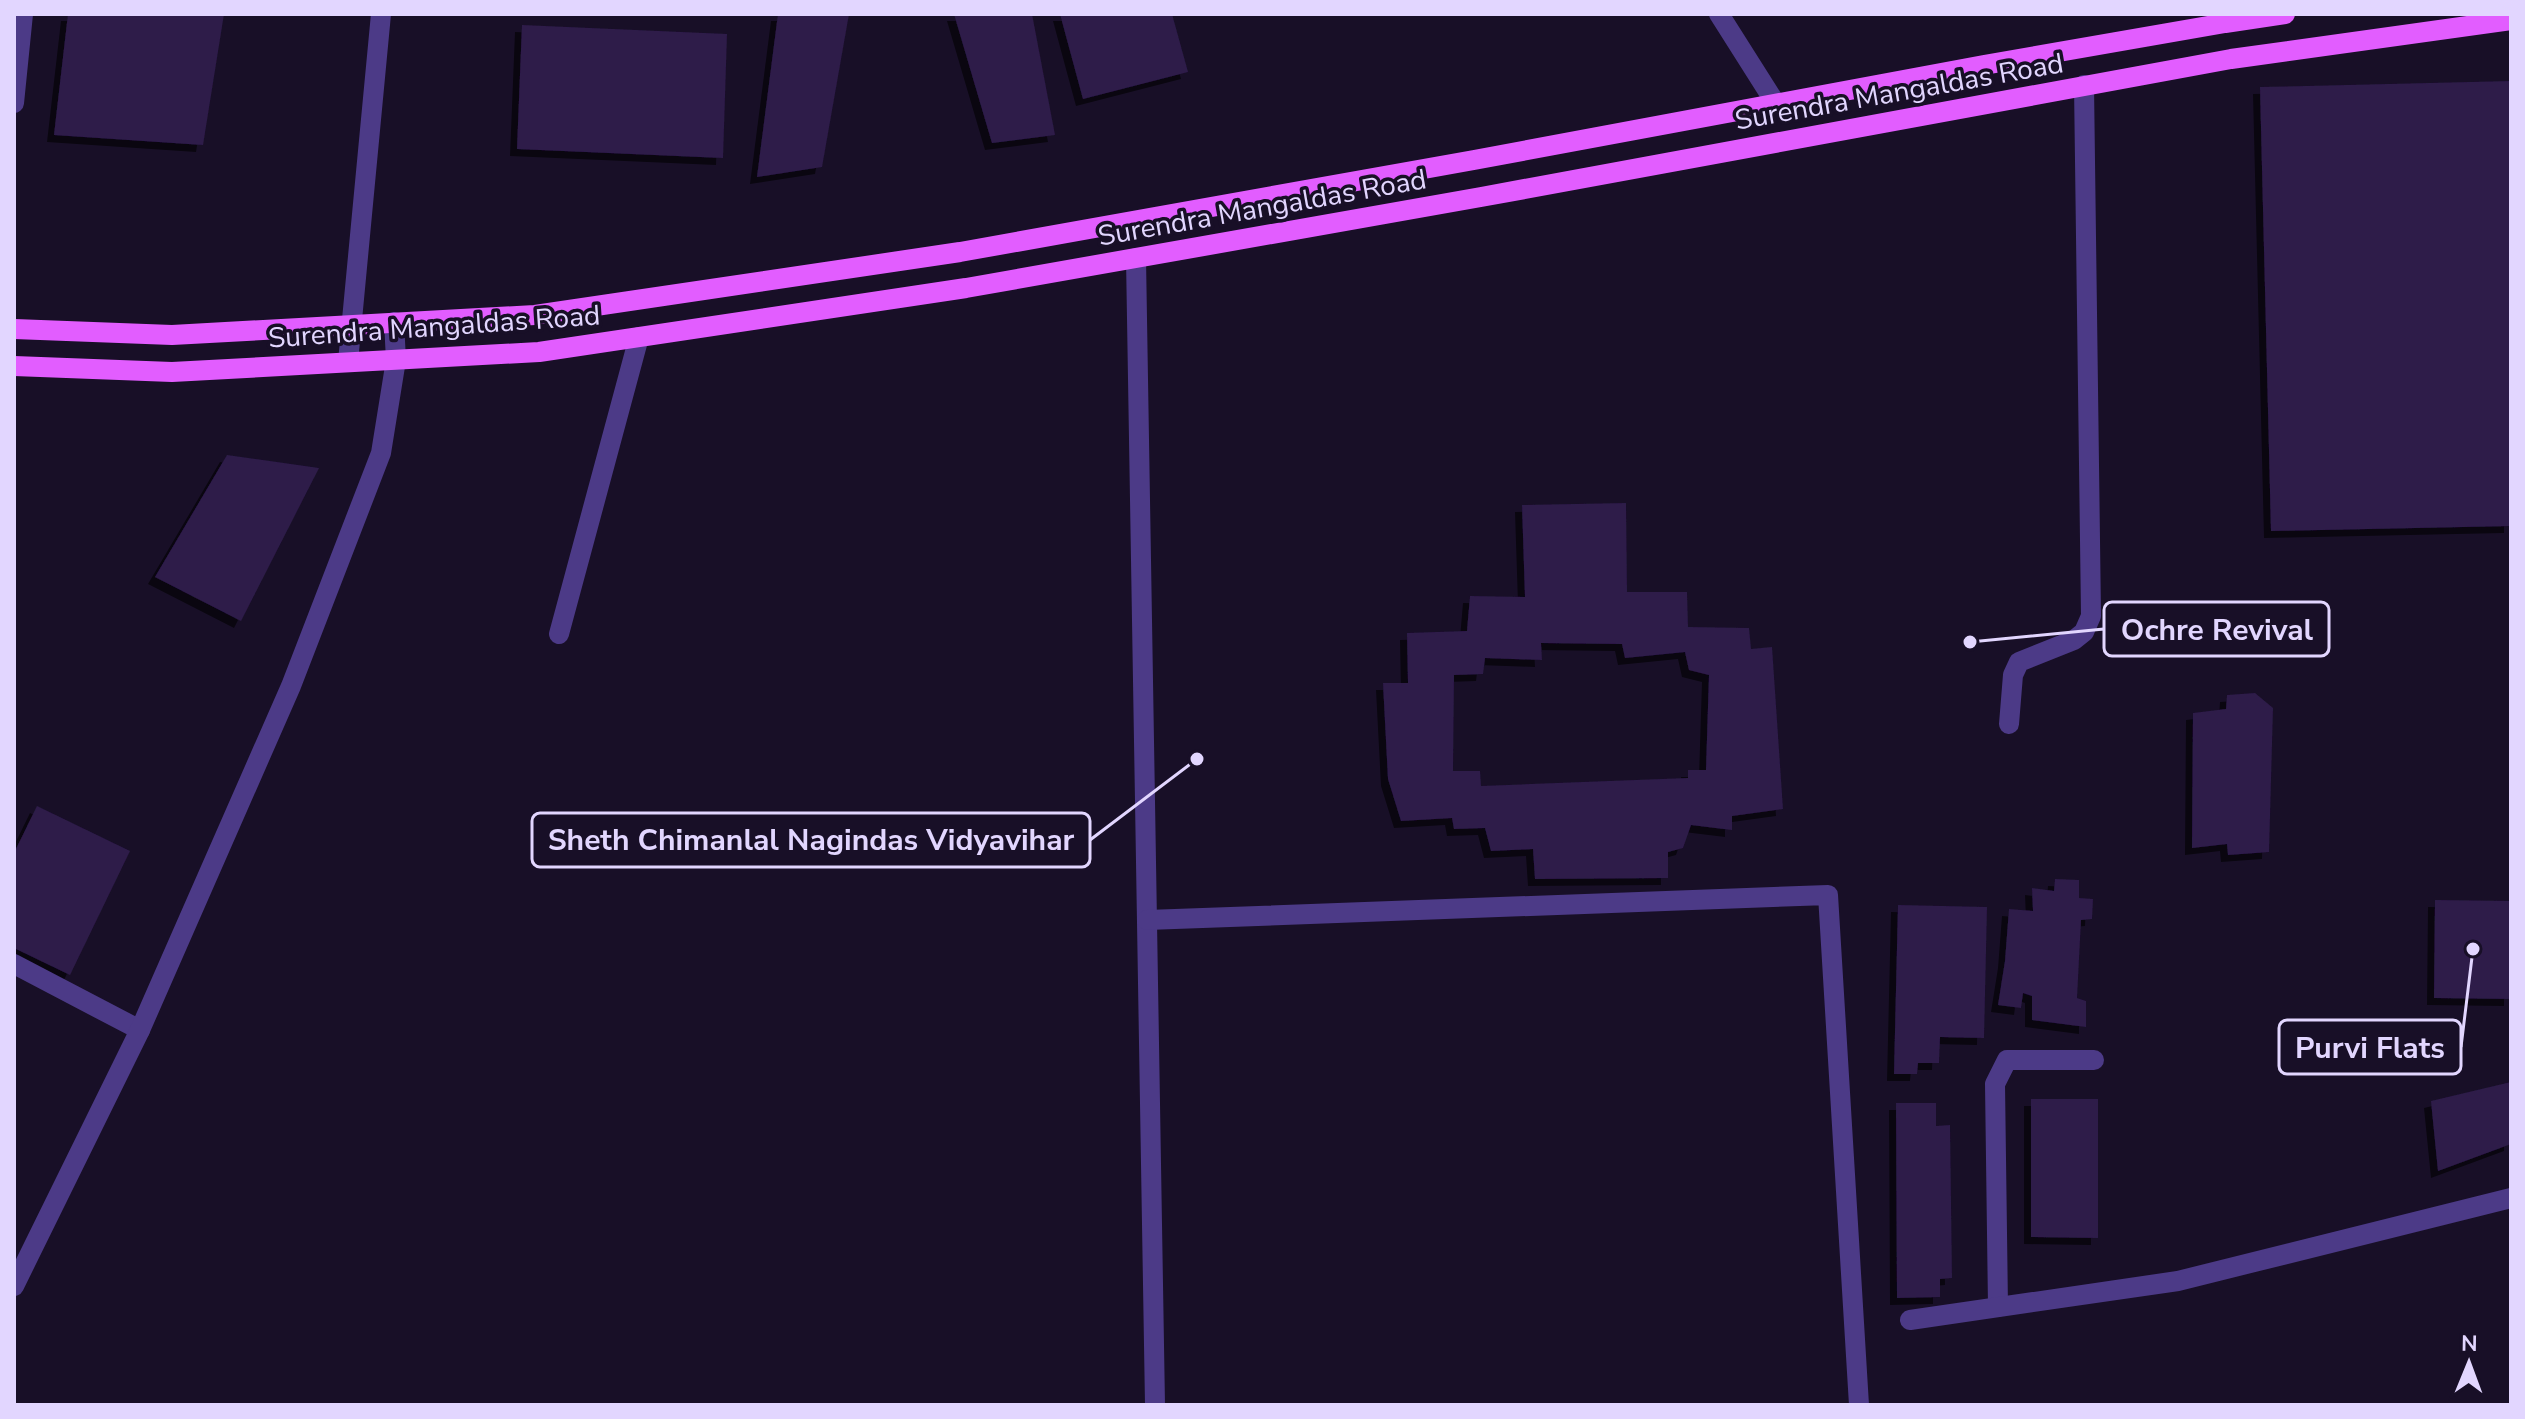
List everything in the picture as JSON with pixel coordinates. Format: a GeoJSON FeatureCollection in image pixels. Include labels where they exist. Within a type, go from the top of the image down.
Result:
{"type":"FeatureCollection","features":[{"type":"Feature","properties":{"kind":"main road","name":"Surendra Mangaldas Road"},"geometry":{"type":"LineString","coordinates":[[14,329],[172,335],[535,315],[960,252],[2285,14]]}},
{"type":"Feature","properties":{"kind":"main road","name":"Surendra Mangaldas Road"},"geometry":{"type":"LineString","coordinates":[[14,366],[172,372],[539,352],[966,288],[2231,59],[2511,20]]}},
{"type":"Feature","properties":{"kind":"street"},"geometry":{"type":"LineString","coordinates":[[14,103],[23,14]]}},
{"type":"Feature","properties":{"kind":"street"},"geometry":{"type":"LineString","coordinates":[[348,362],[381,14]]}},
{"type":"Feature","properties":{"kind":"street"},"geometry":{"type":"LineString","coordinates":[[1719,14],[1776,104]]}},
{"type":"Feature","properties":{"kind":"street"},"geometry":{"type":"LineString","coordinates":[[2009,724],[2013,675],[2019,662],[2074,640],[2084,632],[2091,616],[2084,85]]}},
{"type":"Feature","properties":{"kind":"street"},"geometry":{"type":"LineString","coordinates":[[1136,258],[1155,1405]]}},
{"type":"Feature","properties":{"kind":"street"},"geometry":{"type":"LineString","coordinates":[[14,1286],[140,1030],[291,686],[381,453],[396,360],[394,322]]}},
{"type":"Feature","properties":{"kind":"street"},"geometry":{"type":"LineString","coordinates":[[559,634],[639,337]]}},
{"type":"Feature","properties":{"kind":"street"},"geometry":{"type":"LineString","coordinates":[[1147,920],[1828,895],[1859,1405]]}},
{"type":"Feature","properties":{"kind":"street"},"geometry":{"type":"LineString","coordinates":[[14,964],[140,1030]]}},
{"type":"Feature","properties":{"kind":"street"},"geometry":{"type":"LineString","coordinates":[[1998,1307],[1995,1084],[2007,1060],[2094,1060]]}},
{"type":"Feature","properties":{"kind":"street"},"geometry":{"type":"LineString","coordinates":[[1910,1320],[2178,1281],[2511,1198]]}},
{"type":"Feature","properties":{"kind":"building"},"geometry":{"type":"Polygon","coordinates":[[[68,14],[224,14],[203,145],[54,135],[68,14]]]}},
{"type":"Feature","properties":{"kind":"building"},"geometry":{"type":"Polygon","coordinates":[[[778,14],[849,14],[822,167],[757,177],[778,14]]]}},
{"type":"Feature","properties":{"kind":"building"},"geometry":{"type":"Polygon","coordinates":[[[954,14],[1032,14],[1055,135],[992,143],[954,14]]]}},
{"type":"Feature","properties":{"kind":"building"},"geometry":{"type":"Polygon","coordinates":[[[1060,14],[1172,14],[1188,72],[1083,99],[1060,14]]]}},
{"type":"Feature","properties":{"kind":"building"},"geometry":{"type":"Polygon","coordinates":[[[522,25],[727,34],[723,158],[517,149],[522,25]]]}},
{"type":"Feature","properties":{"kind":"building"},"geometry":{"type":"Polygon","coordinates":[[[2511,81],[2511,526],[2271,531],[2260,87],[2511,81]]]}},
{"type":"Feature","properties":{"kind":"building"},"geometry":{"type":"Polygon","coordinates":[[[227,455],[319,468],[241,621],[155,577],[227,455]]]}},
{"type":"Feature","properties":{"kind":"building"},"geometry":{"type":"Polygon","coordinates":[[[1626,503],[1627,592],[1687,592],[1688,627],[1749,628],[1751,649],[1772,647],[1783,809],[1732,816],[1732,830],[1691,825],[1683,848],[1668,852],[1668,878],[1535,879],[1533,849],[1491,851],[1485,828],[1454,829],[1452,818],[1401,821],[1388,779],[1383,683],[1408,683],[1407,633],[1467,631],[1470,596],[1525,597],[1522,505],[1626,503]],[[1541,643],[1542,660],[1485,658],[1483,674],[1454,675],[1453,771],[1480,771],[1481,786],[1688,778],[1688,770],[1706,770],[1709,675],[1689,670],[1685,652],[1625,658],[1622,644],[1541,643]]]}},
{"type":"Feature","properties":{"kind":"building"},"geometry":{"type":"Polygon","coordinates":[[[2255,693],[2273,708],[2269,852],[2228,855],[2227,844],[2192,848],[2193,713],[2226,709],[2227,695],[2255,693]]]}},
{"type":"Feature","properties":{"kind":"building"},"geometry":{"type":"Polygon","coordinates":[[[37,806],[130,851],[70,975],[14,948],[14,853],[37,806]]]}},
{"type":"Feature","properties":{"kind":"building"},"geometry":{"type":"Polygon","coordinates":[[[2055,879],[2079,880],[2079,898],[2093,899],[2092,919],[2081,920],[2077,998],[2086,1001],[2086,1027],[2032,1020],[2032,996],[2023,993],[2021,1008],[1998,1005],[2009,909],[2033,911],[2032,888],[2054,891],[2055,879]]]}},
{"type":"Feature","properties":{"kind":"building"},"geometry":{"type":"Polygon","coordinates":[[[2435,900],[2511,901],[2511,999],[2434,998],[2435,900]]]}},
{"type":"Feature","properties":{"kind":"building"},"geometry":{"type":"Polygon","coordinates":[[[1898,905],[1987,907],[1984,1038],[1940,1037],[1939,1063],[1918,1063],[1917,1074],[1894,1074],[1898,905]]]}},
{"type":"Feature","properties":{"kind":"building"},"geometry":{"type":"Polygon","coordinates":[[[2511,1082],[2511,1144],[2438,1171],[2431,1101],[2511,1082]]]}},
{"type":"Feature","properties":{"kind":"building"},"geometry":{"type":"Polygon","coordinates":[[[2031,1099],[2098,1099],[2098,1238],[2031,1237],[2031,1099]]]}},
{"type":"Feature","properties":{"kind":"building"},"geometry":{"type":"Polygon","coordinates":[[[1896,1103],[1936,1103],[1936,1126],[1950,1125],[1952,1278],[1940,1279],[1940,1297],[1897,1298],[1896,1103]]]}},
{"type":"Feature","properties":{"kind":"place","name":"Ochre Revival"},"geometry":{"type":"Point","coordinates":[1970,642]}},
{"type":"Feature","properties":{"kind":"place","name":"Sheth Chimanlal Nagindas Vidyavihar"},"geometry":{"type":"Point","coordinates":[1197,759]}},
{"type":"Feature","properties":{"kind":"place","name":"Purvi Flats"},"geometry":{"type":"Point","coordinates":[2473,949]}}]}
